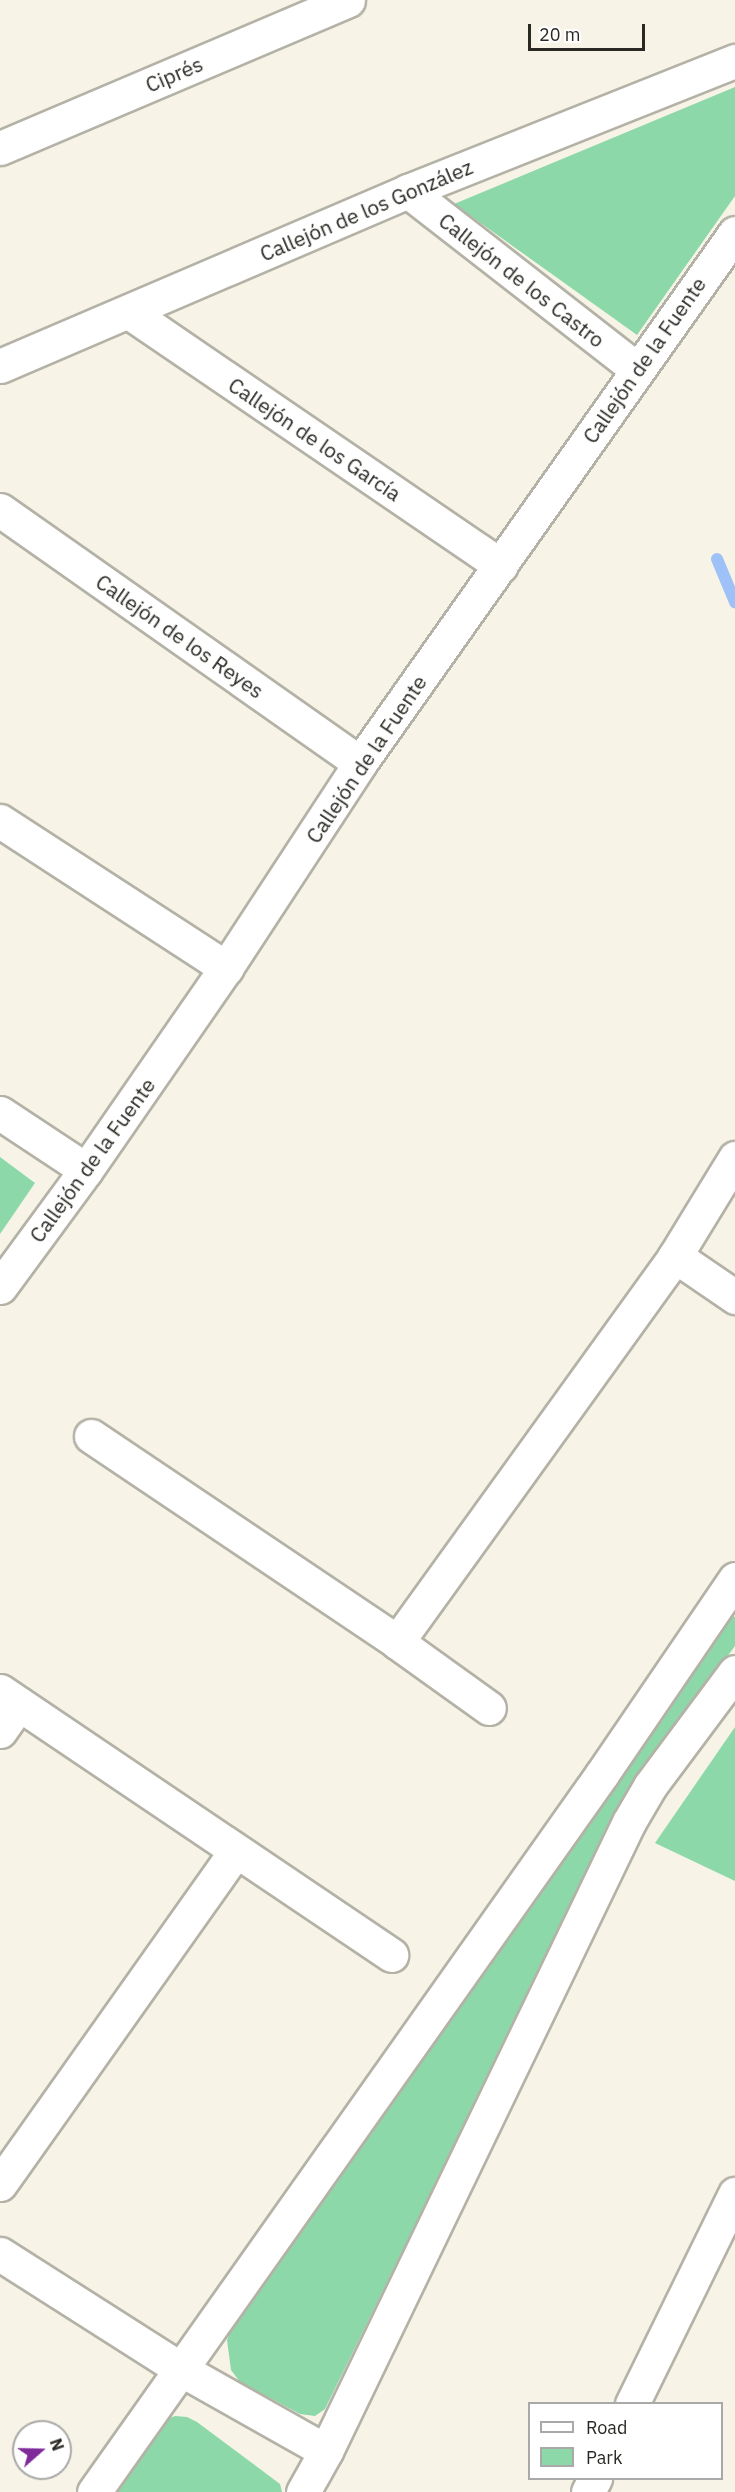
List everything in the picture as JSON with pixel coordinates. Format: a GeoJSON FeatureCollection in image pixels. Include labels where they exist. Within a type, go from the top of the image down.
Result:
{"type":"FeatureCollection","features":[{"type":"Feature","properties":{"kind":"street","name":"Ciprés"},"geometry":{"type":"LineString","coordinates":[[0,148],[348,0]]}},
{"type":"Feature","properties":{"kind":"street","name":"Callejón de los González"},"geometry":{"type":"LineString","coordinates":[[0,366],[408,191],[735,61]]}},
{"type":"Feature","properties":{"kind":"street","name":"Callejón de los Castro"},"geometry":{"type":"LineString","coordinates":[[408,191],[637,369]]}},
{"type":"Feature","properties":{"kind":"street","name":"Callejón de la Fuente"},"geometry":{"type":"LineString","coordinates":[[0,1287],[86,1170],[226,968],[360,763],[735,232]]}},
{"type":"Feature","properties":{"kind":"street","name":"Callejón de los García"},"geometry":{"type":"LineString","coordinates":[[129,312],[501,566]]}},
{"type":"Feature","properties":{"kind":"street","name":"Callejón de los Reyes"},"geometry":{"type":"LineString","coordinates":[[0,510],[360,763]]}},
{"type":"Feature","properties":{"kind":"street"},"geometry":{"type":"LineString","coordinates":[[0,821],[226,968]]}},
{"type":"Feature","properties":{"kind":"street"},"geometry":{"type":"LineString","coordinates":[[0,1113],[86,1170]]}},
{"type":"Feature","properties":{"kind":"street"},"geometry":{"type":"LineString","coordinates":[[397,1642],[675,1256],[735,1158]]}},
{"type":"Feature","properties":{"kind":"street"},"geometry":{"type":"LineString","coordinates":[[675,1256],[735,1297]]}},
{"type":"Feature","properties":{"kind":"street"},"geometry":{"type":"LineString","coordinates":[[91,1436],[397,1642],[489,1708]]}},
{"type":"Feature","properties":{"kind":"street"},"geometry":{"type":"LineString","coordinates":[[94,2492],[733,1587]]}},
{"type":"Feature","properties":{"kind":"street"},"geometry":{"type":"LineString","coordinates":[[303,2492],[326,2451],[629,1822],[650,1786],[735,1672]]}},
{"type":"Feature","properties":{"kind":"street"},"geometry":{"type":"LineString","coordinates":[[0,1731],[9,1698],[391,1955]]}},
{"type":"Feature","properties":{"kind":"street"},"geometry":{"type":"LineString","coordinates":[[0,2184],[236,1851]]}},
{"type":"Feature","properties":{"kind":"street"},"geometry":{"type":"LineString","coordinates":[[632,2402],[735,2194]]}},
{"type":"Feature","properties":{"kind":"street"},"geometry":{"type":"LineString","coordinates":[[0,2254],[182,2370],[326,2451]]}},
{"type":"Feature","properties":{"kind":"green space"},"geometry":{"type":"Polygon","coordinates":[[[735,87],[735,196],[637,335],[454,204],[735,87]]]}},
{"type":"Feature","properties":{"kind":"green space"},"geometry":{"type":"Polygon","coordinates":[[[0,1157],[35,1183],[0,1234],[0,1157]]]}},
{"type":"Feature","properties":{"kind":"green space"},"geometry":{"type":"Polygon","coordinates":[[[727,1612],[735,1617],[735,1646],[698,1696],[541,1969],[325,2409],[315,2416],[300,2414],[240,2382],[231,2370],[227,2340],[238,2314],[403,2084],[471,1978],[650,1733],[727,1612]]]}},
{"type":"Feature","properties":{"kind":"green space"},"geometry":{"type":"Polygon","coordinates":[[[735,1727],[735,1881],[655,1843],[735,1727]]]}},
{"type":"Feature","properties":{"kind":"green space"},"geometry":{"type":"Polygon","coordinates":[[[175,2416],[187,2417],[197,2422],[280,2484],[282,2492],[112,2492],[159,2427],[167,2419],[175,2416]]]}},
{"type":"Feature","properties":{"kind":"waterway"},"geometry":{"type":"LineString","coordinates":[[717,559],[735,602]]}}]}
